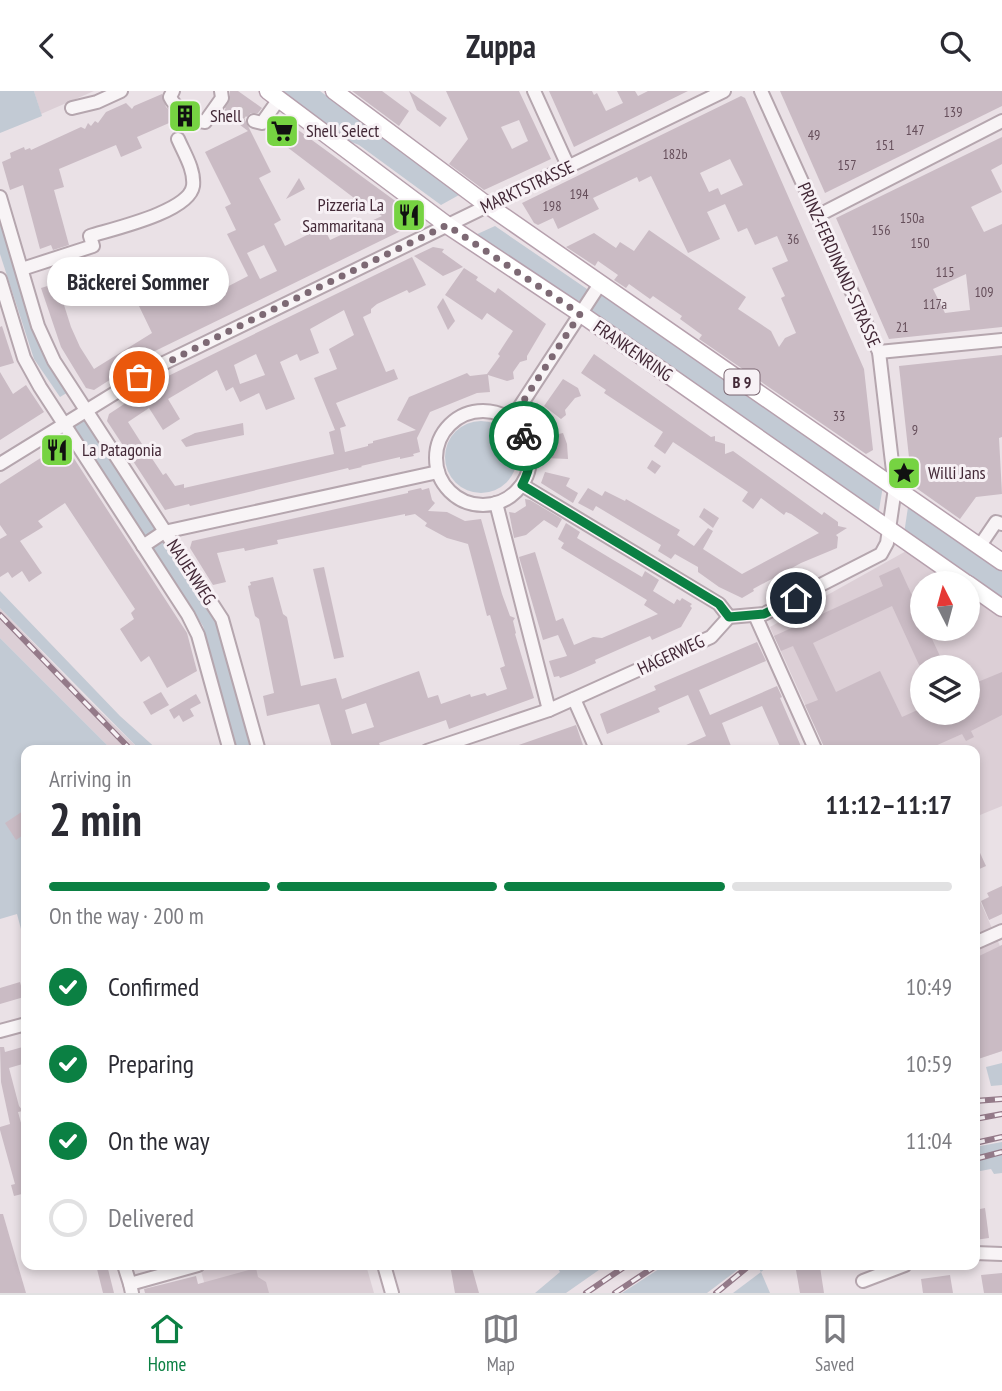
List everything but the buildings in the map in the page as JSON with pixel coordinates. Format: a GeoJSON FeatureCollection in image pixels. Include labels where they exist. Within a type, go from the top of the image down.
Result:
{"type":"FeatureCollection","features":[{"type":"Feature","properties":{"kind":"main road","name":"FRANKENRING"},"geometry":{"type":"LineString","coordinates":[[334,91],[600,284],[1002,562]]}},
{"type":"Feature","properties":{"kind":"main road","name":"FRANKENRING"},"geometry":{"type":"LineString","coordinates":[[274,95],[447,225],[950,571]]}},
{"type":"Feature","properties":{"kind":"main road","name":"FRANKENRING"},"geometry":{"type":"LineString","coordinates":[[980,592],[1002,608]]}},
{"type":"Feature","properties":{"kind":"street"},"geometry":{"type":"LineString","coordinates":[[72,108],[121,91]]}},
{"type":"Feature","properties":{"kind":"street"},"geometry":{"type":"LineString","coordinates":[[173,91],[170,97],[173,103],[199,121],[205,122],[222,98],[221,91]]}},
{"type":"Feature","properties":{"kind":"street"},"geometry":{"type":"LineString","coordinates":[[534,91],[569,168]]}},
{"type":"Feature","properties":{"kind":"street","name":"MARKTSTRASSE"},"geometry":{"type":"LineString","coordinates":[[0,464],[162,364],[724,91]]}},
{"type":"Feature","properties":{"kind":"street","name":"PRINZ-FERDINAND-STRASSE"},"geometry":{"type":"LineString","coordinates":[[761,91],[879,352],[895,488]]}},
{"type":"Feature","properties":{"kind":"street"},"geometry":{"type":"LineString","coordinates":[[254,121],[262,123],[274,95]]}},
{"type":"Feature","properties":{"kind":"street"},"geometry":{"type":"LineString","coordinates":[[817,216],[1002,121]]}},
{"type":"Feature","properties":{"kind":"street"},"geometry":{"type":"LineString","coordinates":[[22,269],[93,246],[90,236],[145,219],[184,200],[191,193],[192,174],[178,139]]}},
{"type":"Feature","properties":{"kind":"street","name":"NAUENWEG"},"geometry":{"type":"LineString","coordinates":[[0,197],[44,341],[54,361],[222,619],[257,745]]}},
{"type":"Feature","properties":{"kind":"street","name":"NAUENWEG"},"geometry":{"type":"LineString","coordinates":[[0,279],[24,358],[188,615],[198,635],[228,745]]}},
{"type":"Feature","properties":{"kind":"street"},"geometry":{"type":"LineString","coordinates":[[511,420],[600,284]]}},
{"type":"Feature","properties":{"kind":"street"},"geometry":{"type":"LineString","coordinates":[[879,352],[1002,340]]}},
{"type":"Feature","properties":{"kind":"street"},"geometry":{"type":"LineString","coordinates":[[478,411],[500,414],[511,420],[526,439],[530,450],[527,475],[522,485],[515,493],[496,503],[472,504],[461,499],[451,492],[438,472],[437,449],[441,437],[456,420],[478,411]]}},
{"type":"Feature","properties":{"kind":"street"},"geometry":{"type":"LineString","coordinates":[[143,546],[164,532],[438,472]]}},
{"type":"Feature","properties":{"kind":"street"},"geometry":{"type":"LineString","coordinates":[[522,485],[719,604],[729,617],[764,614],[881,554],[887,543],[895,488]]}},
{"type":"Feature","properties":{"kind":"street"},"geometry":{"type":"LineString","coordinates":[[496,503],[549,710]]}},
{"type":"Feature","properties":{"kind":"street"},"geometry":{"type":"LineString","coordinates":[[979,547],[996,522],[1002,524]]}},
{"type":"Feature","properties":{"kind":"street"},"geometry":{"type":"LineString","coordinates":[[755,615],[813,745]]}},
{"type":"Feature","properties":{"kind":"street","name":"HAGERWEG"},"geometry":{"type":"LineString","coordinates":[[445,745],[574,699],[711,637],[729,617]]}},
{"type":"Feature","properties":{"kind":"street"},"geometry":{"type":"LineString","coordinates":[[574,699],[594,745]]}},
{"type":"Feature","properties":{"kind":"street"},"geometry":{"type":"LineString","coordinates":[[980,941],[1002,931]]}},
{"type":"Feature","properties":{"kind":"street"},"geometry":{"type":"LineString","coordinates":[[0,1031],[21,1025]]}},
{"type":"Feature","properties":{"kind":"street"},"geometry":{"type":"LineString","coordinates":[[980,1253],[1002,1254]]}},
{"type":"Feature","properties":{"kind":"street"},"geometry":{"type":"LineString","coordinates":[[125,1270],[131,1289],[184,1270]]}},
{"type":"Feature","properties":{"kind":"street"},"geometry":{"type":"LineString","coordinates":[[385,1270],[392,1293]]}},
{"type":"Feature","properties":{"kind":"street"},"geometry":{"type":"LineString","coordinates":[[863,1281],[892,1270]]}},
{"type":"Feature","properties":{"kind":"shaded area"},"geometry":{"type":"Polygon","coordinates":[[[0,91],[34,91],[42,116],[0,133],[0,91]]]}},
{"type":"Feature","properties":{"kind":"shaded area"},"geometry":{"type":"Polygon","coordinates":[[[34,91],[94,91],[41,114],[34,91]]]}},
{"type":"Feature","properties":{"kind":"shaded area"},"geometry":{"type":"Polygon","coordinates":[[[277,91],[320,91],[459,195],[441,205],[359,145],[341,138],[277,91]]]}},
{"type":"Feature","properties":{"kind":"shaded area"},"geometry":{"type":"Polygon","coordinates":[[[0,216],[70,391],[60,397],[34,359],[0,254],[0,216]]]}},
{"type":"Feature","properties":{"kind":"shaded area"},"geometry":{"type":"Polygon","coordinates":[[[495,226],[587,289],[606,296],[883,486],[878,516],[473,236],[495,226]]]}},
{"type":"Feature","properties":{"kind":"shaded area"},"geometry":{"type":"Polygon","coordinates":[[[85,420],[218,623],[250,745],[234,745],[203,626],[74,427],[85,420]]]}},
{"type":"Feature","properties":{"kind":"shaded area"},"geometry":{"type":"Polygon","coordinates":[[[481,421],[501,427],[511,437],[517,457],[511,477],[501,487],[481,493],[461,487],[451,477],[445,457],[451,437],[461,427],[481,421]]]}},
{"type":"Feature","properties":{"kind":"shaded area"},"geometry":{"type":"Polygon","coordinates":[[[908,507],[915,509],[1002,568],[1002,602],[980,587],[980,571],[957,571],[904,534],[908,507]]]}},
{"type":"Feature","properties":{"kind":"shaded area"},"geometry":{"type":"Polygon","coordinates":[[[908,550],[937,571],[910,571],[910,641],[980,641],[980,602],[1002,618],[1002,806],[980,815],[980,745],[823,745],[770,627],[908,550]]]}},
{"type":"Feature","properties":{"kind":"shaded area"},"geometry":{"type":"Polygon","coordinates":[[[0,591],[120,716],[152,745],[135,745],[0,608],[0,591]]]}},
{"type":"Feature","properties":{"kind":"shaded area"},"geometry":{"type":"Polygon","coordinates":[[[0,608],[135,745],[107,745],[0,638],[0,608]]]}},
{"type":"Feature","properties":{"kind":"shaded area"},"geometry":{"type":"Polygon","coordinates":[[[0,638],[107,745],[21,745],[21,929],[17,914],[0,919],[0,638]]]}},
{"type":"Feature","properties":{"kind":"shaded area"},"geometry":{"type":"Polygon","coordinates":[[[980,901],[1000,946],[1002,945],[1002,1051],[980,1058],[980,901]]]}},
{"type":"Feature","properties":{"kind":"shaded area"},"geometry":{"type":"Polygon","coordinates":[[[1002,1063],[1002,1085],[991,1086],[986,1067],[1002,1063]]]}},
{"type":"Feature","properties":{"kind":"shaded area"},"geometry":{"type":"Polygon","coordinates":[[[1002,1142],[1002,1173],[994,1174],[991,1169],[980,1171],[980,1146],[1002,1142]]]}},
{"type":"Feature","properties":{"kind":"shaded area"},"geometry":{"type":"Polygon","coordinates":[[[367,1270],[374,1293],[207,1293],[201,1271],[367,1270]]]}},
{"type":"Feature","properties":{"kind":"shaded area"},"geometry":{"type":"Polygon","coordinates":[[[559,1270],[599,1270],[566,1293],[535,1293],[560,1272],[559,1270]]]}},
{"type":"Feature","properties":{"kind":"shaded area"},"geometry":{"type":"Polygon","coordinates":[[[657,1270],[737,1270],[707,1293],[622,1293],[657,1270]]]}},
{"type":"Feature","properties":{"kind":"shaded area"},"geometry":{"type":"Polygon","coordinates":[[[761,1272],[770,1293],[733,1293],[761,1272]]]}},
{"type":"Feature","properties":{"kind":"tunnel"},"geometry":{"type":"LineString","coordinates":[[222,98],[254,121]]}},
{"type":"Feature","properties":{"kind":"railway"},"geometry":{"type":"LineString","coordinates":[[0,615],[126,745]]}},
{"type":"Feature","properties":{"kind":"railway"},"geometry":{"type":"LineString","coordinates":[[980,1101],[1002,1099]]}},
{"type":"Feature","properties":{"kind":"railway"},"geometry":{"type":"LineString","coordinates":[[980,1118],[1002,1114]]}},
{"type":"Feature","properties":{"kind":"railway"},"geometry":{"type":"LineString","coordinates":[[980,1142],[1002,1137]]}},
{"type":"Feature","properties":{"kind":"railway"},"geometry":{"type":"LineString","coordinates":[[980,1158],[1002,1152]]}},
{"type":"Feature","properties":{"kind":"railway"},"geometry":{"type":"LineString","coordinates":[[586,1293],[620,1270]]}},
{"type":"Feature","properties":{"kind":"railway"},"geometry":{"type":"LineString","coordinates":[[615,1293],[650,1270]]}},
{"type":"Feature","properties":{"kind":"railway"},"geometry":{"type":"LineString","coordinates":[[716,1293],[744,1270]]}},
{"type":"Feature","properties":{"kind":"way so far"},"geometry":{"type":"LineString","coordinates":[[139,377],[447,225],[580,314],[511,420],[524,436]]}},
{"type":"Feature","properties":{"kind":"place","name":"Shell"},"geometry":{"type":"Point","coordinates":[185,116]}},
{"type":"Feature","properties":{"kind":"place","name":"Shell Select"},"geometry":{"type":"Point","coordinates":[282,131]}},
{"type":"Feature","properties":{"kind":"place","name":"Pizzeria La Sammaritana"},"geometry":{"type":"Point","coordinates":[409,215]}},
{"type":"Feature","properties":{"kind":"place","name":"Bäckerei Sommer"},"geometry":{"type":"Point","coordinates":[139,377]}},
{"type":"Feature","properties":{"kind":"place","name":"La Patagonia"},"geometry":{"type":"Point","coordinates":[57,450]}},
{"type":"Feature","properties":{"kind":"place","name":"Willi Jans"},"geometry":{"type":"Point","coordinates":[904,473]}},
{"type":"Feature","properties":{"kind":"route"},"geometry":{"type":"LineString","coordinates":[[524,436],[530,450],[530,463],[522,485],[719,604],[729,617],[764,614],[796,598]]}}]}
